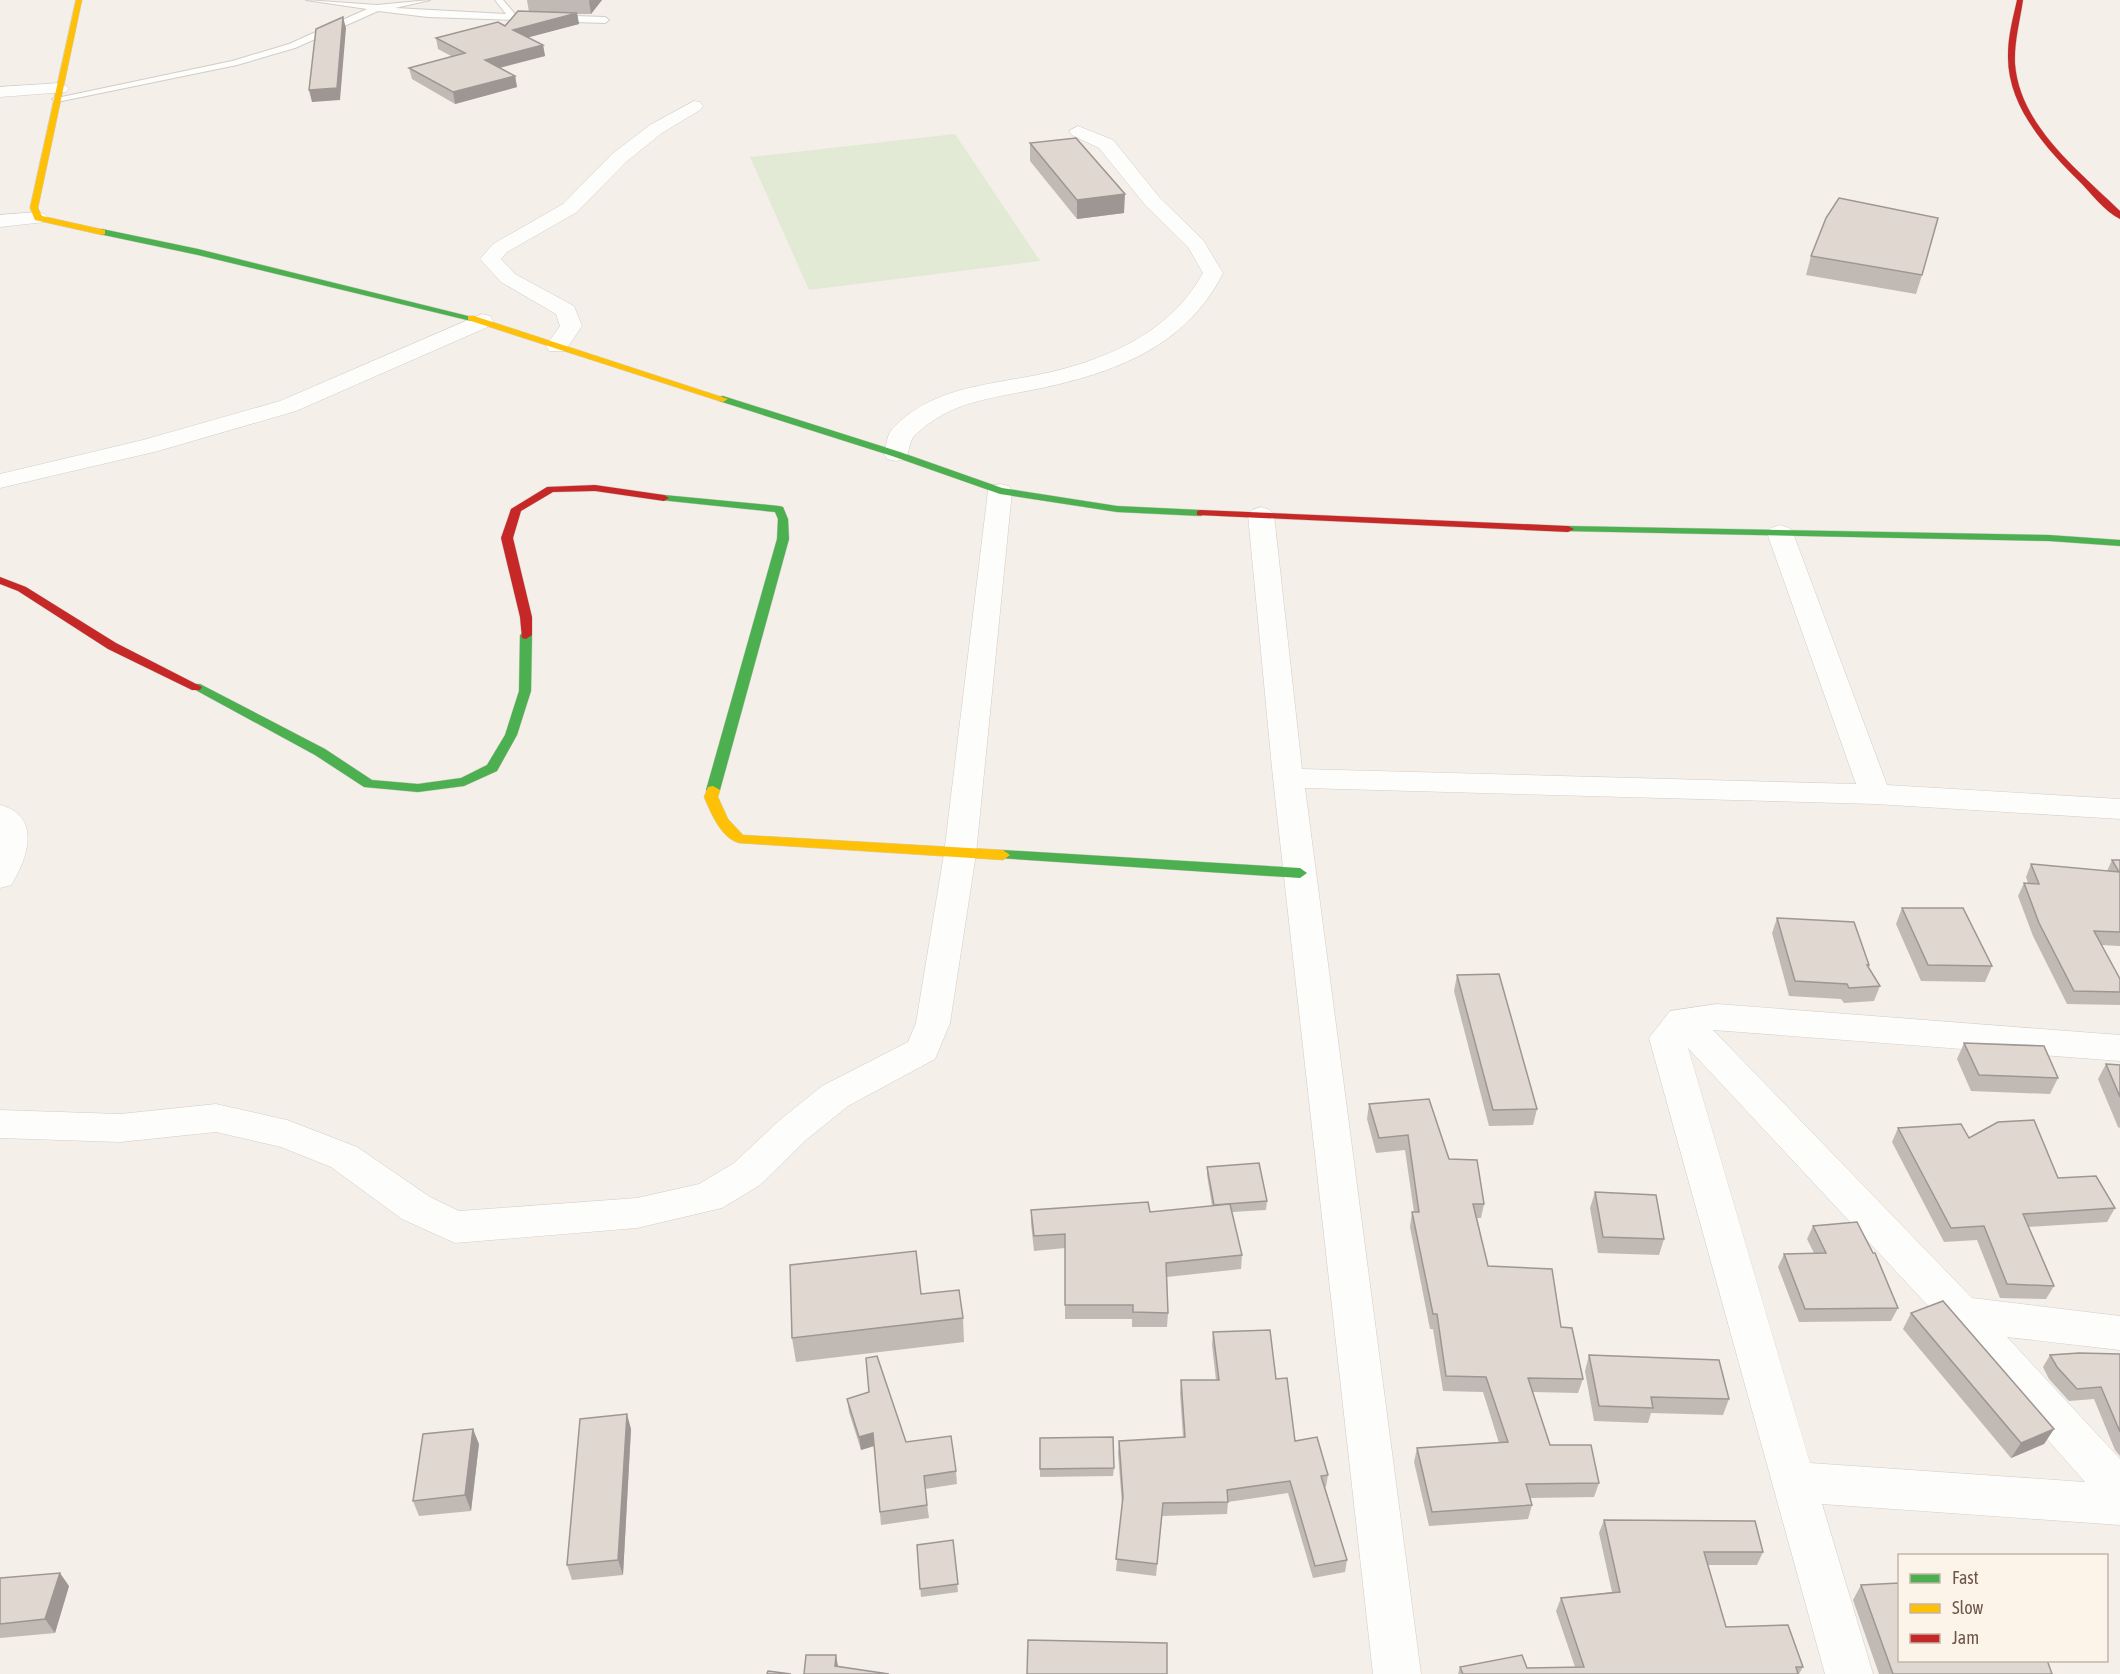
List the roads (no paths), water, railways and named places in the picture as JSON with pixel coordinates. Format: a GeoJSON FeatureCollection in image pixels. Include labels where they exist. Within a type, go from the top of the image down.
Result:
{"type":"FeatureCollection","features":[{"type":"Feature","properties":{"kind":"street"},"geometry":{"type":"LineString","coordinates":[[38,218],[34,208],[35,198],[79,0]]}},
{"type":"Feature","properties":{"kind":"street"},"geometry":{"type":"LineString","coordinates":[[2020,0],[2014,39],[2013,74],[2030,117],[2085,181],[2120,216]]}},
{"type":"Feature","properties":{"kind":"street"},"geometry":{"type":"LineString","coordinates":[[0,92],[59,93]]}},
{"type":"Feature","properties":{"kind":"street"},"geometry":{"type":"LineString","coordinates":[[557,346],[571,326],[571,320],[566,311],[508,278],[490,259],[500,248],[570,208],[619,158],[656,129],[694,106]]}},
{"type":"Feature","properties":{"kind":"street"},"geometry":{"type":"LineString","coordinates":[[896,454],[902,433],[956,399],[1039,381],[1124,356],[1177,325],[1206,291],[1213,273],[1196,244],[1153,202],[1106,144],[1078,131]]}},
{"type":"Feature","properties":{"kind":"street"},"geometry":{"type":"LineString","coordinates":[[0,221],[38,218],[198,252],[482,321],[896,454],[1000,491],[1117,509],[1508,528],[2049,538],[2120,543]]}},
{"type":"Feature","properties":{"kind":"street"},"geometry":{"type":"LineString","coordinates":[[0,481],[149,446],[288,406],[482,321]]}},
{"type":"Feature","properties":{"kind":"street"},"geometry":{"type":"LineString","coordinates":[[0,580],[22,589],[112,646],[228,703],[320,752],[369,784],[418,788],[464,782],[492,768],[511,735],[525,691],[526,617],[507,538],[516,509],[551,489],[595,488],[640,496],[757,505],[778,509],[783,519],[783,539],[711,797],[722,821],[739,839],[1300,873]]}},
{"type":"Feature","properties":{"kind":"street"},"geometry":{"type":"LineString","coordinates":[[0,1124],[120,1128],[216,1118],[287,1134],[344,1157],[416,1208],[455,1227],[637,1213],[708,1197],[747,1174],[794,1129],[836,1096],[922,1050],[933,1023],[960,854],[1000,491]]}},
{"type":"Feature","properties":{"kind":"street"},"geometry":{"type":"LineString","coordinates":[[1261,515],[1288,778],[1397,1674]]}},
{"type":"Feature","properties":{"kind":"street"},"geometry":{"type":"LineString","coordinates":[[1780,533],[1875,794]]}},
{"type":"Feature","properties":{"kind":"street"},"geometry":{"type":"LineString","coordinates":[[1288,778],[1875,794],[2120,809]]}},
{"type":"Feature","properties":{"kind":"street"},"geometry":{"type":"LineString","coordinates":[[0,815],[9,823],[15,841],[6,869],[0,877]]}},
{"type":"Feature","properties":{"kind":"street"},"geometry":{"type":"LineString","coordinates":[[1849,1674],[1667,1038],[1682,1020],[1717,1017],[2120,1048]]}},
{"type":"Feature","properties":{"kind":"street"},"geometry":{"type":"LineString","coordinates":[[1682,1020],[1961,1314],[2120,1490]]}},
{"type":"Feature","properties":{"kind":"street"},"geometry":{"type":"LineString","coordinates":[[1961,1314],[2120,1333]]}},
{"type":"Feature","properties":{"kind":"street"},"geometry":{"type":"LineString","coordinates":[[1794,1482],[2120,1505]]}},
{"type":"Feature","properties":{"kind":"lane"},"geometry":{"type":"LineString","coordinates":[[310,0],[376,8],[513,18],[605,20]]}},
{"type":"Feature","properties":{"kind":"lane"},"geometry":{"type":"LineString","coordinates":[[59,93],[234,63],[292,46],[376,8],[426,0]]}},
{"type":"Feature","properties":{"kind":"lane"},"geometry":{"type":"LineString","coordinates":[[499,0],[513,18]]}}]}
